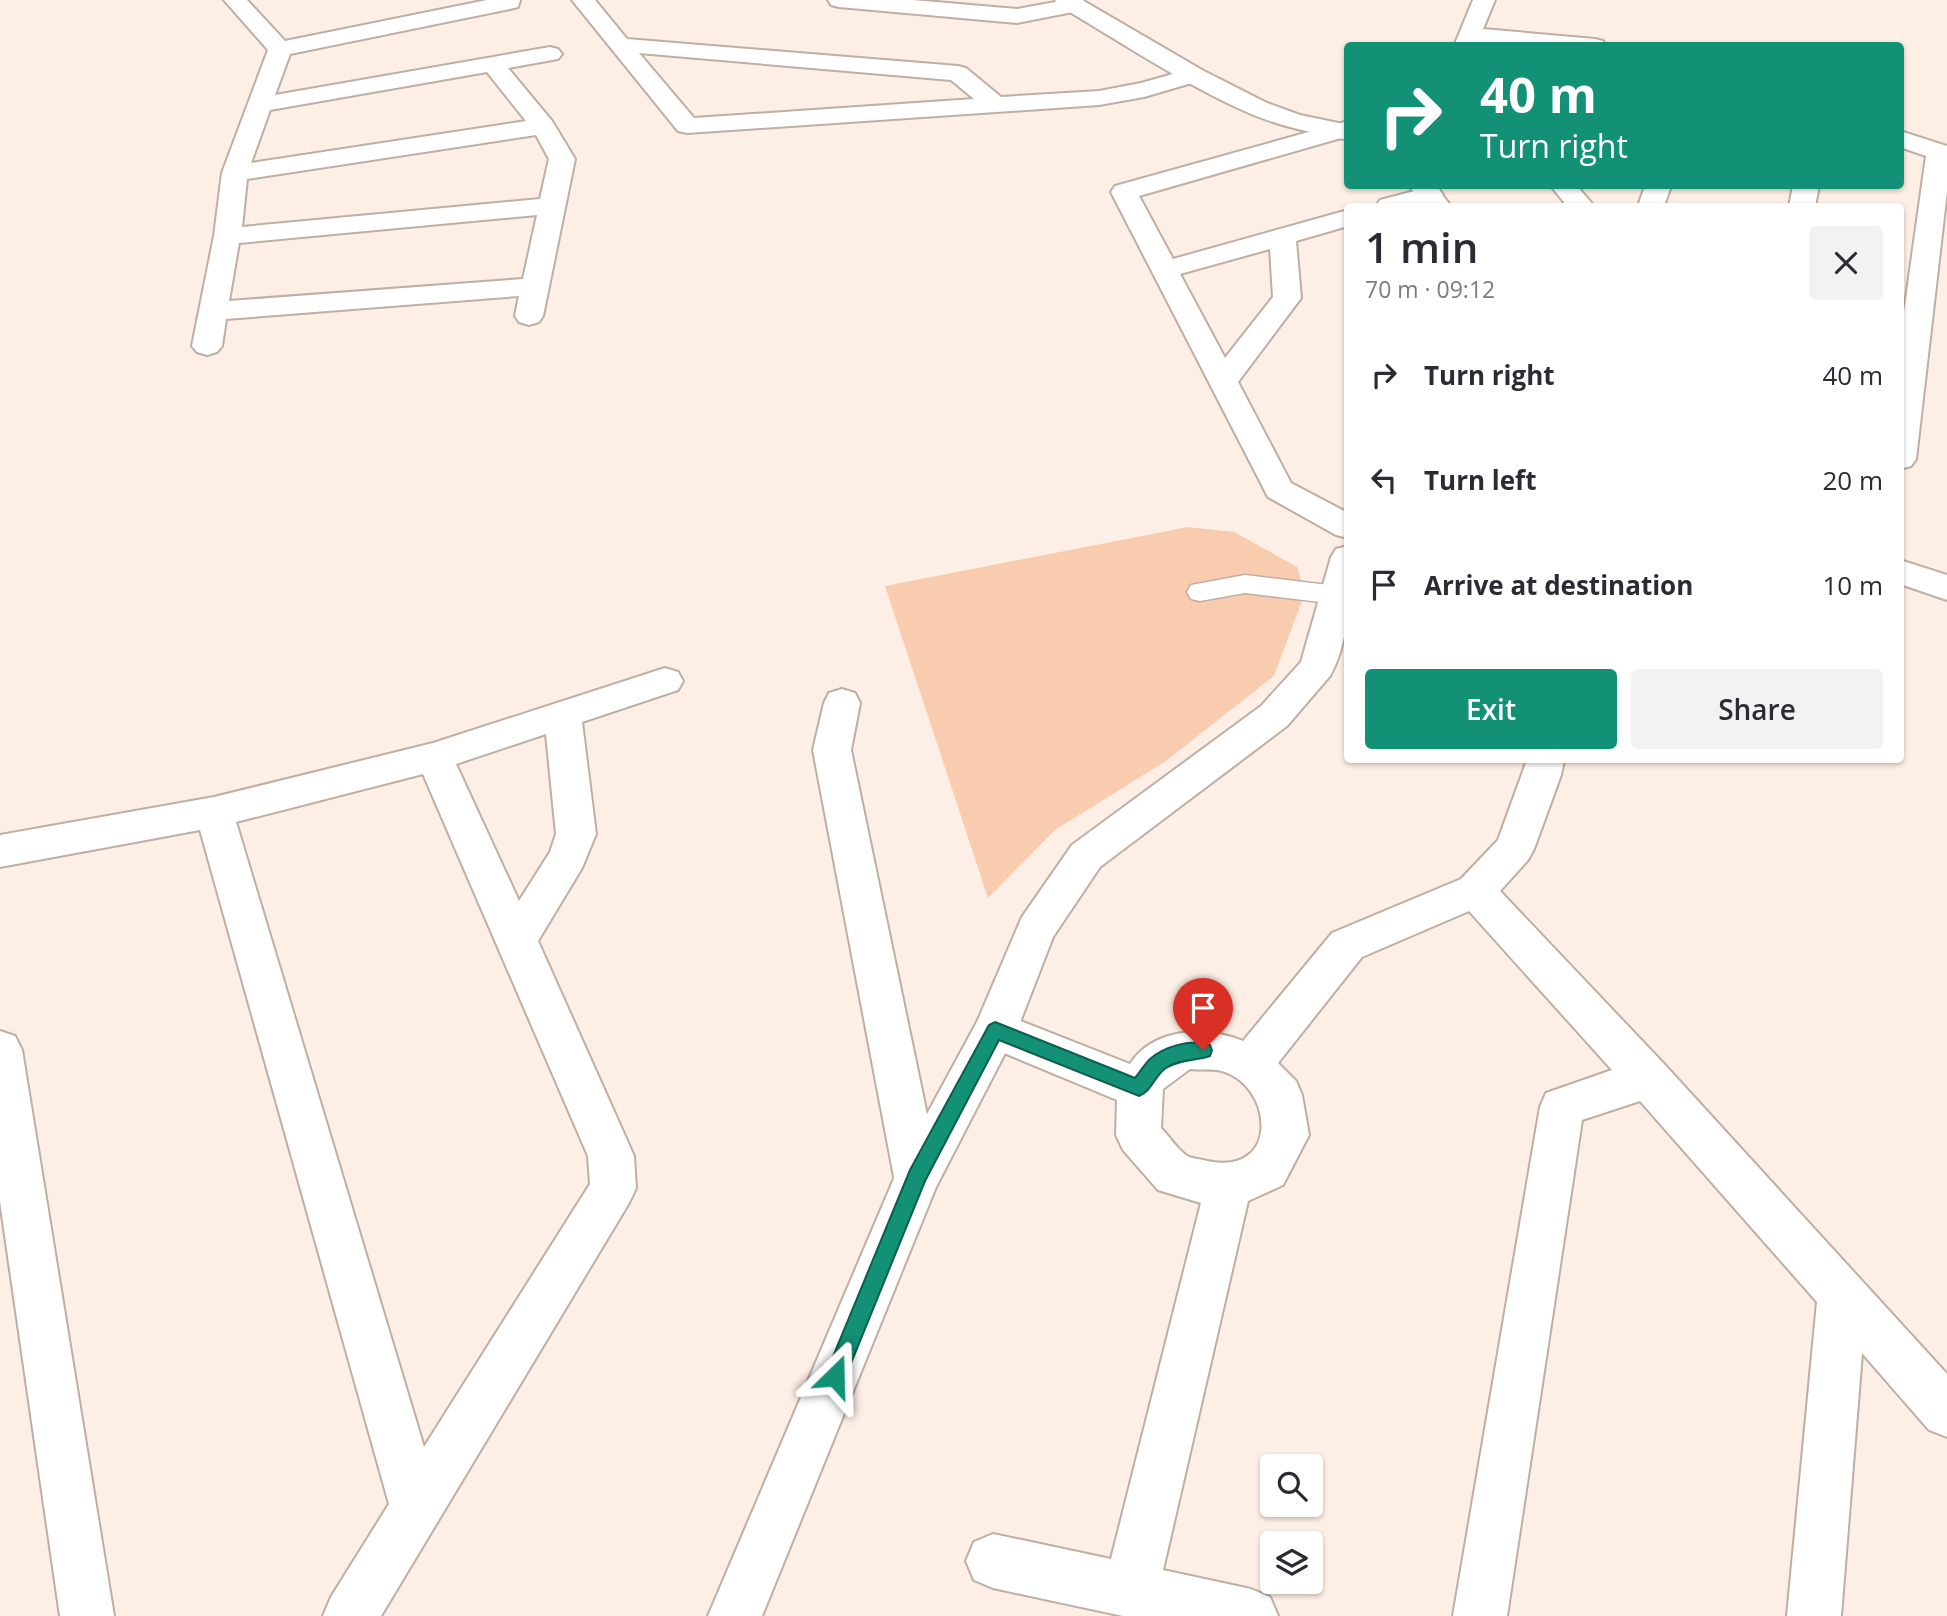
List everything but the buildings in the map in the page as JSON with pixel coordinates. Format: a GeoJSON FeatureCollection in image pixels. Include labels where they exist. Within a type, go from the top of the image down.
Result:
{"type":"FeatureCollection","features":[{"type":"Feature","properties":{"kind":"street"},"geometry":{"type":"LineString","coordinates":[[583,0],[687,126],[1099,98],[1144,90],[1194,75]]}},
{"type":"Feature","properties":{"kind":"street"},"geometry":{"type":"LineString","coordinates":[[839,0],[1017,16],[1070,3],[1194,75],[1258,108],[1293,121],[1344,130]]}},
{"type":"Feature","properties":{"kind":"street"},"geometry":{"type":"LineString","coordinates":[[1484,0],[1468,40],[1510,42]]}},
{"type":"Feature","properties":{"kind":"street"},"geometry":{"type":"LineString","coordinates":[[280,49],[510,2]]}},
{"type":"Feature","properties":{"kind":"street"},"geometry":{"type":"LineString","coordinates":[[248,4],[280,49]]}},
{"type":"Feature","properties":{"kind":"street"},"geometry":{"type":"LineString","coordinates":[[621,45],[958,72],[996,106]]}},
{"type":"Feature","properties":{"kind":"street"},"geometry":{"type":"LineString","coordinates":[[207,346],[228,236],[235,173],[280,49]]}},
{"type":"Feature","properties":{"kind":"street"},"geometry":{"type":"LineString","coordinates":[[258,105],[494,66],[550,54]]}},
{"type":"Feature","properties":{"kind":"street"},"geometry":{"type":"LineString","coordinates":[[494,66],[542,126],[562,159],[529,316]]}},
{"type":"Feature","properties":{"kind":"street"},"geometry":{"type":"LineString","coordinates":[[235,173],[542,126]]}},
{"type":"Feature","properties":{"kind":"street"},"geometry":{"type":"LineString","coordinates":[[1344,130],[1124,192],[1279,490],[1344,525]]}},
{"type":"Feature","properties":{"kind":"street"},"geometry":{"type":"LineString","coordinates":[[1904,139],[1943,154],[1904,431]]}},
{"type":"Feature","properties":{"kind":"street"},"geometry":{"type":"LineString","coordinates":[[1567,189],[1578,203]]}},
{"type":"Feature","properties":{"kind":"street"},"geometry":{"type":"LineString","coordinates":[[1401,203],[1430,196]]}},
{"type":"Feature","properties":{"kind":"street"},"geometry":{"type":"LineString","coordinates":[[228,236],[553,206]]}},
{"type":"Feature","properties":{"kind":"street"},"geometry":{"type":"LineString","coordinates":[[1164,270],[1344,219]]}},
{"type":"Feature","properties":{"kind":"street"},"geometry":{"type":"LineString","coordinates":[[1222,383],[1287,298],[1282,235]]}},
{"type":"Feature","properties":{"kind":"street"},"geometry":{"type":"LineString","coordinates":[[214,311],[533,287]]}},
{"type":"Feature","properties":{"kind":"street"},"geometry":{"type":"LineString","coordinates":[[1904,572],[1947,588]]}},
{"type":"Feature","properties":{"kind":"street"},"geometry":{"type":"LineString","coordinates":[[735,1616],[917,1177],[995,1030],[1036,929],[1086,856],[1274,716],[1317,667],[1342,576]]}},
{"type":"Feature","properties":{"kind":"street"},"geometry":{"type":"LineString","coordinates":[[0,851],[214,812],[434,757],[665,681]]}},
{"type":"Feature","properties":{"kind":"street"},"geometry":{"type":"LineString","coordinates":[[842,703],[832,750],[917,1177]]}},
{"type":"Feature","properties":{"kind":"street"},"geometry":{"type":"LineString","coordinates":[[517,940],[568,858],[576,834],[563,716]]}},
{"type":"Feature","properties":{"kind":"street"},"geometry":{"type":"LineString","coordinates":[[350,1616],[613,1188],[611,1156],[434,757]]}},
{"type":"Feature","properties":{"kind":"street"},"geometry":{"type":"LineString","coordinates":[[1251,1064],[1347,946],[1475,891],[1514,849],[1544,763]]}},
{"type":"Feature","properties":{"kind":"street"},"geometry":{"type":"LineString","coordinates":[[214,812],[416,1508]]}},
{"type":"Feature","properties":{"kind":"street"},"geometry":{"type":"LineString","coordinates":[[1475,891],[1648,1078],[1947,1412]]}},
{"type":"Feature","properties":{"kind":"street"},"geometry":{"type":"LineString","coordinates":[[995,1030],[1139,1088]]}},
{"type":"Feature","properties":{"kind":"street"},"geometry":{"type":"LineString","coordinates":[[1186,1050],[1220,1051],[1251,1064],[1280,1095],[1286,1135],[1267,1170],[1228,1187],[1174,1175],[1139,1135],[1139,1088],[1158,1063],[1186,1050]]}},
{"type":"Feature","properties":{"kind":"street"},"geometry":{"type":"LineString","coordinates":[[0,1051],[87,1616]]}},
{"type":"Feature","properties":{"kind":"street"},"geometry":{"type":"LineString","coordinates":[[1480,1616],[1562,1107],[1648,1078]]}},
{"type":"Feature","properties":{"kind":"street"},"geometry":{"type":"LineString","coordinates":[[1130,1589],[1228,1187]]}},
{"type":"Feature","properties":{"kind":"street"},"geometry":{"type":"LineString","coordinates":[[1814,1616],[1842,1296]]}},
{"type":"Feature","properties":{"kind":"street"},"geometry":{"type":"LineString","coordinates":[[993,1561],[1251,1616]]}},
{"type":"Feature","properties":{"kind":"lane"},"geometry":{"type":"LineString","coordinates":[[1200,592],[1245,584],[1342,576]]}},
{"type":"Feature","properties":{"kind":"shaded area"},"geometry":{"type":"Polygon","coordinates":[[[1188,527],[1234,532],[1297,567],[1305,593],[1274,676],[1166,761],[1055,830],[988,898],[885,586],[1188,527]]]}},
{"type":"Feature","properties":{"kind":"route"},"geometry":{"type":"LineString","coordinates":[[835,1376],[917,1177],[995,1030],[1139,1088],[1158,1063],[1186,1050],[1203,1050]]}}]}
